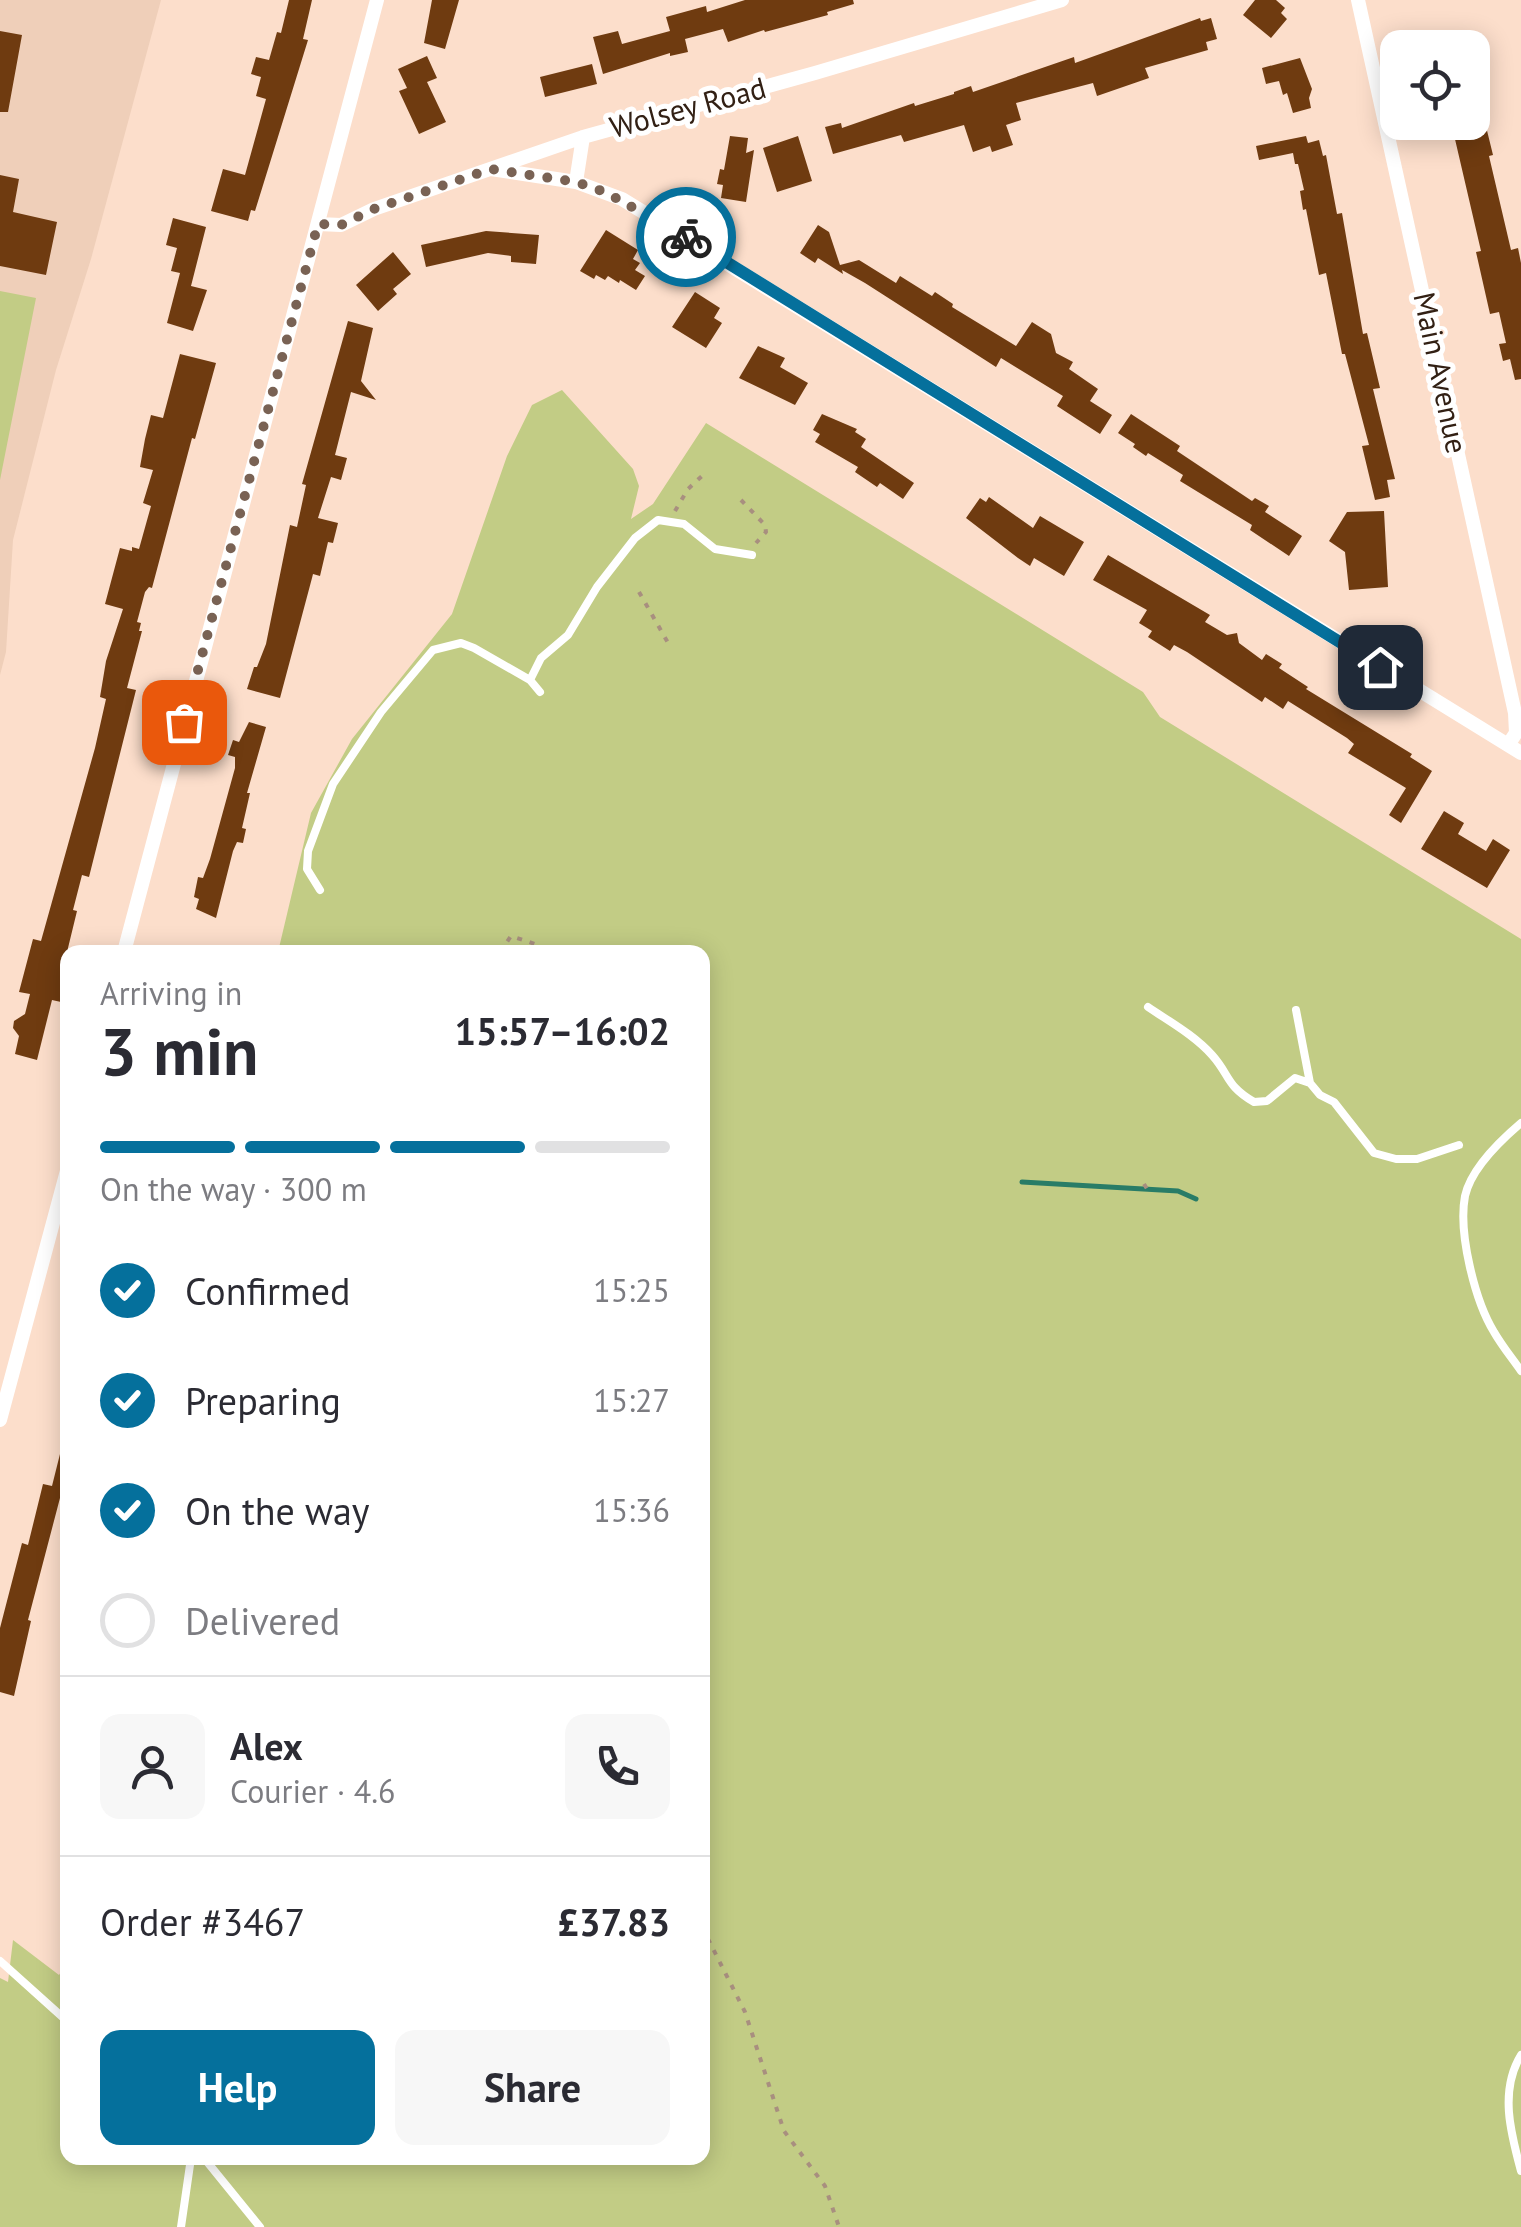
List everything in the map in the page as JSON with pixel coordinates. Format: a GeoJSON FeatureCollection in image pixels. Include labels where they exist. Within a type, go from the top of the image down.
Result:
{"type":"FeatureCollection","features":[{"type":"Feature","properties":{"kind":"street"},"geometry":{"type":"LineString","coordinates":[[126,945],[377,0]]}},
{"type":"Feature","properties":{"kind":"street","name":"Wolsey Road"},"geometry":{"type":"LineString","coordinates":[[318,224],[341,225],[374,209],[584,137],[1062,0]]}},
{"type":"Feature","properties":{"kind":"street","name":"Main Avenue"},"geometry":{"type":"LineString","coordinates":[[1358,0],[1515,713],[1515,749]]}},
{"type":"Feature","properties":{"kind":"street"},"geometry":{"type":"LineString","coordinates":[[576,182],[584,137]]}},
{"type":"Feature","properties":{"kind":"street"},"geometry":{"type":"LineString","coordinates":[[491,169],[576,182],[622,198],[1515,749]]}},
{"type":"Feature","properties":{"kind":"street"},"geometry":{"type":"LineString","coordinates":[[0,1420],[60,1197]]}},
{"type":"Feature","properties":{"kind":"lane"},"geometry":{"type":"LineString","coordinates":[[530,680],[541,658],[568,635],[635,538],[658,520],[684,524],[715,549],[752,556]]}},
{"type":"Feature","properties":{"kind":"lane"},"geometry":{"type":"LineString","coordinates":[[320,890],[307,869],[308,851],[333,784],[382,712],[433,650],[461,643],[530,680],[540,692]]}},
{"type":"Feature","properties":{"kind":"lane"},"geometry":{"type":"LineString","coordinates":[[1148,1007],[1215,1057],[1229,1083],[1254,1102],[1267,1101],[1295,1078],[1310,1083]]}},
{"type":"Feature","properties":{"kind":"lane"},"geometry":{"type":"LineString","coordinates":[[1296,1010],[1310,1083],[1320,1095],[1334,1102],[1374,1153],[1416,1159],[1459,1145]]}},
{"type":"Feature","properties":{"kind":"lane"},"geometry":{"type":"LineString","coordinates":[[1521,1122],[1504,1137],[1471,1181],[1464,1214],[1469,1262],[1492,1329],[1521,1371]]}},
{"type":"Feature","properties":{"kind":"lane"},"geometry":{"type":"LineString","coordinates":[[0,1961],[60,2015]]}},
{"type":"Feature","properties":{"kind":"lane"},"geometry":{"type":"LineString","coordinates":[[1521,2056],[1515,2065],[1508,2122],[1521,2171]]}},
{"type":"Feature","properties":{"kind":"lane"},"geometry":{"type":"LineString","coordinates":[[181,2227],[190,2165]]}},
{"type":"Feature","properties":{"kind":"lane"},"geometry":{"type":"LineString","coordinates":[[210,2165],[260,2227]]}},
{"type":"Feature","properties":{"kind":"lane"},"geometry":{"type":"LineString","coordinates":[[247,2227],[251,2214]]}},
{"type":"Feature","properties":{"kind":"path"},"geometry":{"type":"LineString","coordinates":[[672,520],[688,489],[702,476]]}},
{"type":"Feature","properties":{"kind":"path"},"geometry":{"type":"LineString","coordinates":[[740,554],[766,532],[765,525],[741,500]]}},
{"type":"Feature","properties":{"kind":"path"},"geometry":{"type":"LineString","coordinates":[[639,592],[671,648]]}},
{"type":"Feature","properties":{"kind":"path"},"geometry":{"type":"LineString","coordinates":[[505,945],[511,936],[538,944]]}},
{"type":"Feature","properties":{"kind":"path"},"geometry":{"type":"LineString","coordinates":[[1144,1184],[1151,1195]]}},
{"type":"Feature","properties":{"kind":"path"},"geometry":{"type":"LineString","coordinates":[[710,1942],[745,2012],[784,2130],[825,2186],[838,2227]]}},
{"type":"Feature","properties":{"kind":"shaded area"},"geometry":{"type":"Polygon","coordinates":[[[0,0],[161,0],[91,259],[56,370],[13,540],[6,652],[0,675],[0,0]]]}},
{"type":"Feature","properties":{"kind":"green space"},"geometry":{"type":"Polygon","coordinates":[[[0,291],[36,298],[0,480],[0,291]]]}},
{"type":"Feature","properties":{"kind":"green space"},"geometry":{"type":"Polygon","coordinates":[[[562,390],[633,469],[639,486],[631,519],[653,504],[706,423],[1143,692],[1160,717],[1521,939],[1521,2227],[0,2227],[0,1978],[8,1982],[13,1940],[60,1974],[60,2165],[710,2165],[710,945],[280,945],[311,813],[352,739],[452,614],[507,456],[532,405],[562,390]]]}},
{"type":"Feature","properties":{"kind":"building"},"geometry":{"type":"Polygon","coordinates":[[[289,0],[312,0],[303,39],[308,40],[255,211],[251,210],[248,221],[211,211],[223,169],[245,175],[266,99],[256,96],[261,77],[251,74],[256,57],[269,60],[289,0]]]}},
{"type":"Feature","properties":{"kind":"building"},"geometry":{"type":"Polygon","coordinates":[[[432,0],[459,0],[445,49],[424,43],[432,0]]]}},
{"type":"Feature","properties":{"kind":"building"},"geometry":{"type":"Polygon","coordinates":[[[745,0],[853,0],[854,4],[827,12],[828,15],[728,42],[723,29],[685,39],[688,52],[670,53],[603,74],[593,37],[618,31],[622,44],[670,31],[666,17],[706,6],[707,12],[745,0]]]}},
{"type":"Feature","properties":{"kind":"building"},"geometry":{"type":"Polygon","coordinates":[[[1255,0],[1276,0],[1285,8],[1281,13],[1287,19],[1271,38],[1243,15],[1255,0]]]}},
{"type":"Feature","properties":{"kind":"building"},"geometry":{"type":"Polygon","coordinates":[[[1200,18],[1211,18],[1217,39],[1206,42],[1208,50],[1145,68],[1149,78],[1097,96],[1093,83],[1016,103],[1021,120],[1006,125],[1013,145],[992,152],[990,146],[973,152],[964,125],[904,142],[901,135],[833,154],[825,127],[841,123],[842,128],[971,86],[973,92],[1074,57],[1075,63],[1200,18]]]}},
{"type":"Feature","properties":{"kind":"building"},"geometry":{"type":"Polygon","coordinates":[[[0,31],[22,35],[8,112],[0,112],[0,31]]]}},
{"type":"Feature","properties":{"kind":"building"},"geometry":{"type":"Polygon","coordinates":[[[427,56],[437,78],[427,82],[446,122],[419,134],[399,91],[407,88],[398,69],[427,56]]]}},
{"type":"Feature","properties":{"kind":"building"},"geometry":{"type":"Polygon","coordinates":[[[1300,58],[1312,89],[1311,108],[1293,113],[1279,81],[1266,84],[1262,68],[1300,58]]]}},
{"type":"Feature","properties":{"kind":"building"},"geometry":{"type":"Polygon","coordinates":[[[592,64],[597,84],[545,97],[540,77],[592,64]]]}},
{"type":"Feature","properties":{"kind":"building"},"geometry":{"type":"Polygon","coordinates":[[[730,136],[748,138],[746,153],[754,150],[746,202],[721,198],[723,185],[717,184],[720,169],[724,170],[730,136]]]}},
{"type":"Feature","properties":{"kind":"building"},"geometry":{"type":"Polygon","coordinates":[[[798,136],[812,181],[777,192],[763,148],[798,136]]]}},
{"type":"Feature","properties":{"kind":"building"},"geometry":{"type":"Polygon","coordinates":[[[1306,136],[1308,143],[1319,140],[1323,156],[1326,155],[1337,214],[1342,213],[1363,334],[1367,333],[1380,388],[1373,389],[1395,479],[1387,480],[1390,497],[1375,500],[1362,446],[1369,445],[1342,354],[1326,273],[1319,275],[1306,209],[1303,210],[1300,191],[1304,190],[1298,164],[1293,153],[1259,160],[1256,146],[1306,136]]]}},
{"type":"Feature","properties":{"kind":"building"},"geometry":{"type":"Polygon","coordinates":[[[1455,140],[1489,140],[1493,155],[1489,156],[1511,250],[1518,248],[1521,263],[1521,379],[1515,380],[1510,359],[1503,361],[1499,344],[1506,343],[1499,312],[1490,314],[1476,252],[1481,251],[1455,140]]]}},
{"type":"Feature","properties":{"kind":"building"},"geometry":{"type":"Polygon","coordinates":[[[0,175],[19,179],[13,212],[57,222],[46,275],[0,266],[0,175]]]}},
{"type":"Feature","properties":{"kind":"building"},"geometry":{"type":"Polygon","coordinates":[[[173,218],[206,227],[191,286],[207,290],[193,331],[167,323],[180,273],[171,271],[177,248],[166,245],[173,218]]]}},
{"type":"Feature","properties":{"kind":"building"},"geometry":{"type":"Polygon","coordinates":[[[818,225],[829,232],[840,265],[859,260],[896,283],[900,276],[932,296],[935,292],[952,307],[1016,346],[1032,322],[1051,334],[1056,353],[1073,362],[1069,369],[1098,389],[1090,401],[1112,415],[1100,434],[1057,406],[1063,396],[1001,358],[996,367],[865,283],[818,258],[815,263],[800,253],[818,225]]]}},
{"type":"Feature","properties":{"kind":"building"},"geometry":{"type":"Polygon","coordinates":[[[606,230],[638,250],[633,259],[640,263],[635,270],[645,276],[636,290],[620,280],[619,283],[596,275],[594,279],[580,271],[606,230]]]}},
{"type":"Feature","properties":{"kind":"building"},"geometry":{"type":"Polygon","coordinates":[[[486,231],[539,235],[536,264],[511,262],[511,256],[488,253],[426,267],[421,245],[486,231]]]}},
{"type":"Feature","properties":{"kind":"building"},"geometry":{"type":"Polygon","coordinates":[[[393,252],[411,274],[393,289],[397,294],[378,311],[356,285],[393,252]]]}},
{"type":"Feature","properties":{"kind":"building"},"geometry":{"type":"Polygon","coordinates":[[[695,292],[720,308],[714,318],[722,323],[706,348],[672,327],[695,292]]]}},
{"type":"Feature","properties":{"kind":"building"},"geometry":{"type":"Polygon","coordinates":[[[348,321],[373,328],[361,381],[376,400],[351,392],[335,455],[347,458],[341,480],[331,477],[318,518],[338,523],[333,543],[328,542],[320,576],[313,574],[280,698],[247,689],[266,644],[290,525],[297,527],[306,485],[302,484],[348,321]]]}},
{"type":"Feature","properties":{"kind":"building"},"geometry":{"type":"Polygon","coordinates":[[[758,346],[785,358],[780,367],[808,383],[795,405],[739,378],[758,346]]]}},
{"type":"Feature","properties":{"kind":"building"},"geometry":{"type":"Polygon","coordinates":[[[180,354],[216,363],[152,588],[145,592],[137,622],[141,623],[142,631],[127,688],[136,690],[89,877],[82,875],[69,945],[60,945],[60,1002],[52,1000],[37,1060],[15,1054],[19,1036],[13,1028],[14,1021],[25,1014],[30,994],[19,992],[33,939],[41,941],[95,748],[106,699],[100,697],[106,661],[123,609],[105,604],[120,548],[139,549],[151,506],[143,503],[153,470],[140,467],[145,439],[151,415],[163,418],[180,354]]]}},
{"type":"Feature","properties":{"kind":"building"},"geometry":{"type":"Polygon","coordinates":[[[822,414],[857,429],[855,432],[866,439],[861,447],[914,483],[903,499],[880,483],[877,487],[855,472],[858,467],[815,442],[820,434],[813,430],[822,414]]]}},
{"type":"Feature","properties":{"kind":"building"},"geometry":{"type":"Polygon","coordinates":[[[1131,414],[1180,446],[1177,451],[1252,501],[1255,498],[1269,506],[1265,512],[1302,536],[1289,556],[1250,530],[1252,525],[1180,481],[1183,475],[1133,447],[1135,444],[1118,433],[1131,414]]]}},
{"type":"Feature","properties":{"kind":"building"},"geometry":{"type":"Polygon","coordinates":[[[989,497],[1033,528],[1040,516],[1084,542],[1064,576],[1034,558],[1030,566],[966,518],[980,498],[986,502],[989,497]]]}},
{"type":"Feature","properties":{"kind":"building"},"geometry":{"type":"Polygon","coordinates":[[[1384,511],[1388,587],[1349,590],[1345,552],[1329,541],[1347,512],[1384,511]]]}},
{"type":"Feature","properties":{"kind":"building"},"geometry":{"type":"Polygon","coordinates":[[[1108,555],[1210,615],[1205,622],[1227,635],[1237,633],[1239,643],[1262,660],[1266,654],[1282,664],[1279,668],[1306,689],[1412,754],[1410,757],[1432,771],[1401,823],[1389,815],[1406,788],[1348,753],[1354,744],[1347,738],[1288,701],[1283,709],[1265,697],[1262,702],[1187,652],[1174,645],[1170,651],[1148,637],[1152,631],[1139,623],[1147,610],[1093,580],[1108,555]]]}},
{"type":"Feature","properties":{"kind":"building"},"geometry":{"type":"Polygon","coordinates":[[[249,722],[266,727],[247,793],[243,843],[237,842],[233,851],[216,918],[196,909],[199,899],[194,897],[198,877],[203,878],[210,859],[235,768],[235,757],[228,755],[233,740],[239,742],[249,722]]]}},
{"type":"Feature","properties":{"kind":"building"},"geometry":{"type":"Polygon","coordinates":[[[1444,811],[1464,823],[1458,834],[1486,851],[1493,839],[1510,850],[1487,888],[1421,849],[1444,811]]]}},
{"type":"Feature","properties":{"kind":"building"},"geometry":{"type":"Polygon","coordinates":[[[60,1454],[60,1498],[28,1620],[31,1621],[14,1696],[0,1692],[0,1628],[22,1543],[28,1545],[43,1484],[52,1486],[60,1454]]]}},
{"type":"Feature","properties":{"kind":"waterway"},"geometry":{"type":"LineString","coordinates":[[1022,1182],[1178,1191],[1196,1199]]}},
{"type":"Feature","properties":{"kind":"way so far"},"geometry":{"type":"LineString","coordinates":[[184,722],[318,224],[341,225],[374,209],[491,169],[576,182],[605,192],[622,198],[686,237]]}},
{"type":"Feature","properties":{"kind":"route"},"geometry":{"type":"LineString","coordinates":[[686,237],[1380,667]]}}]}
